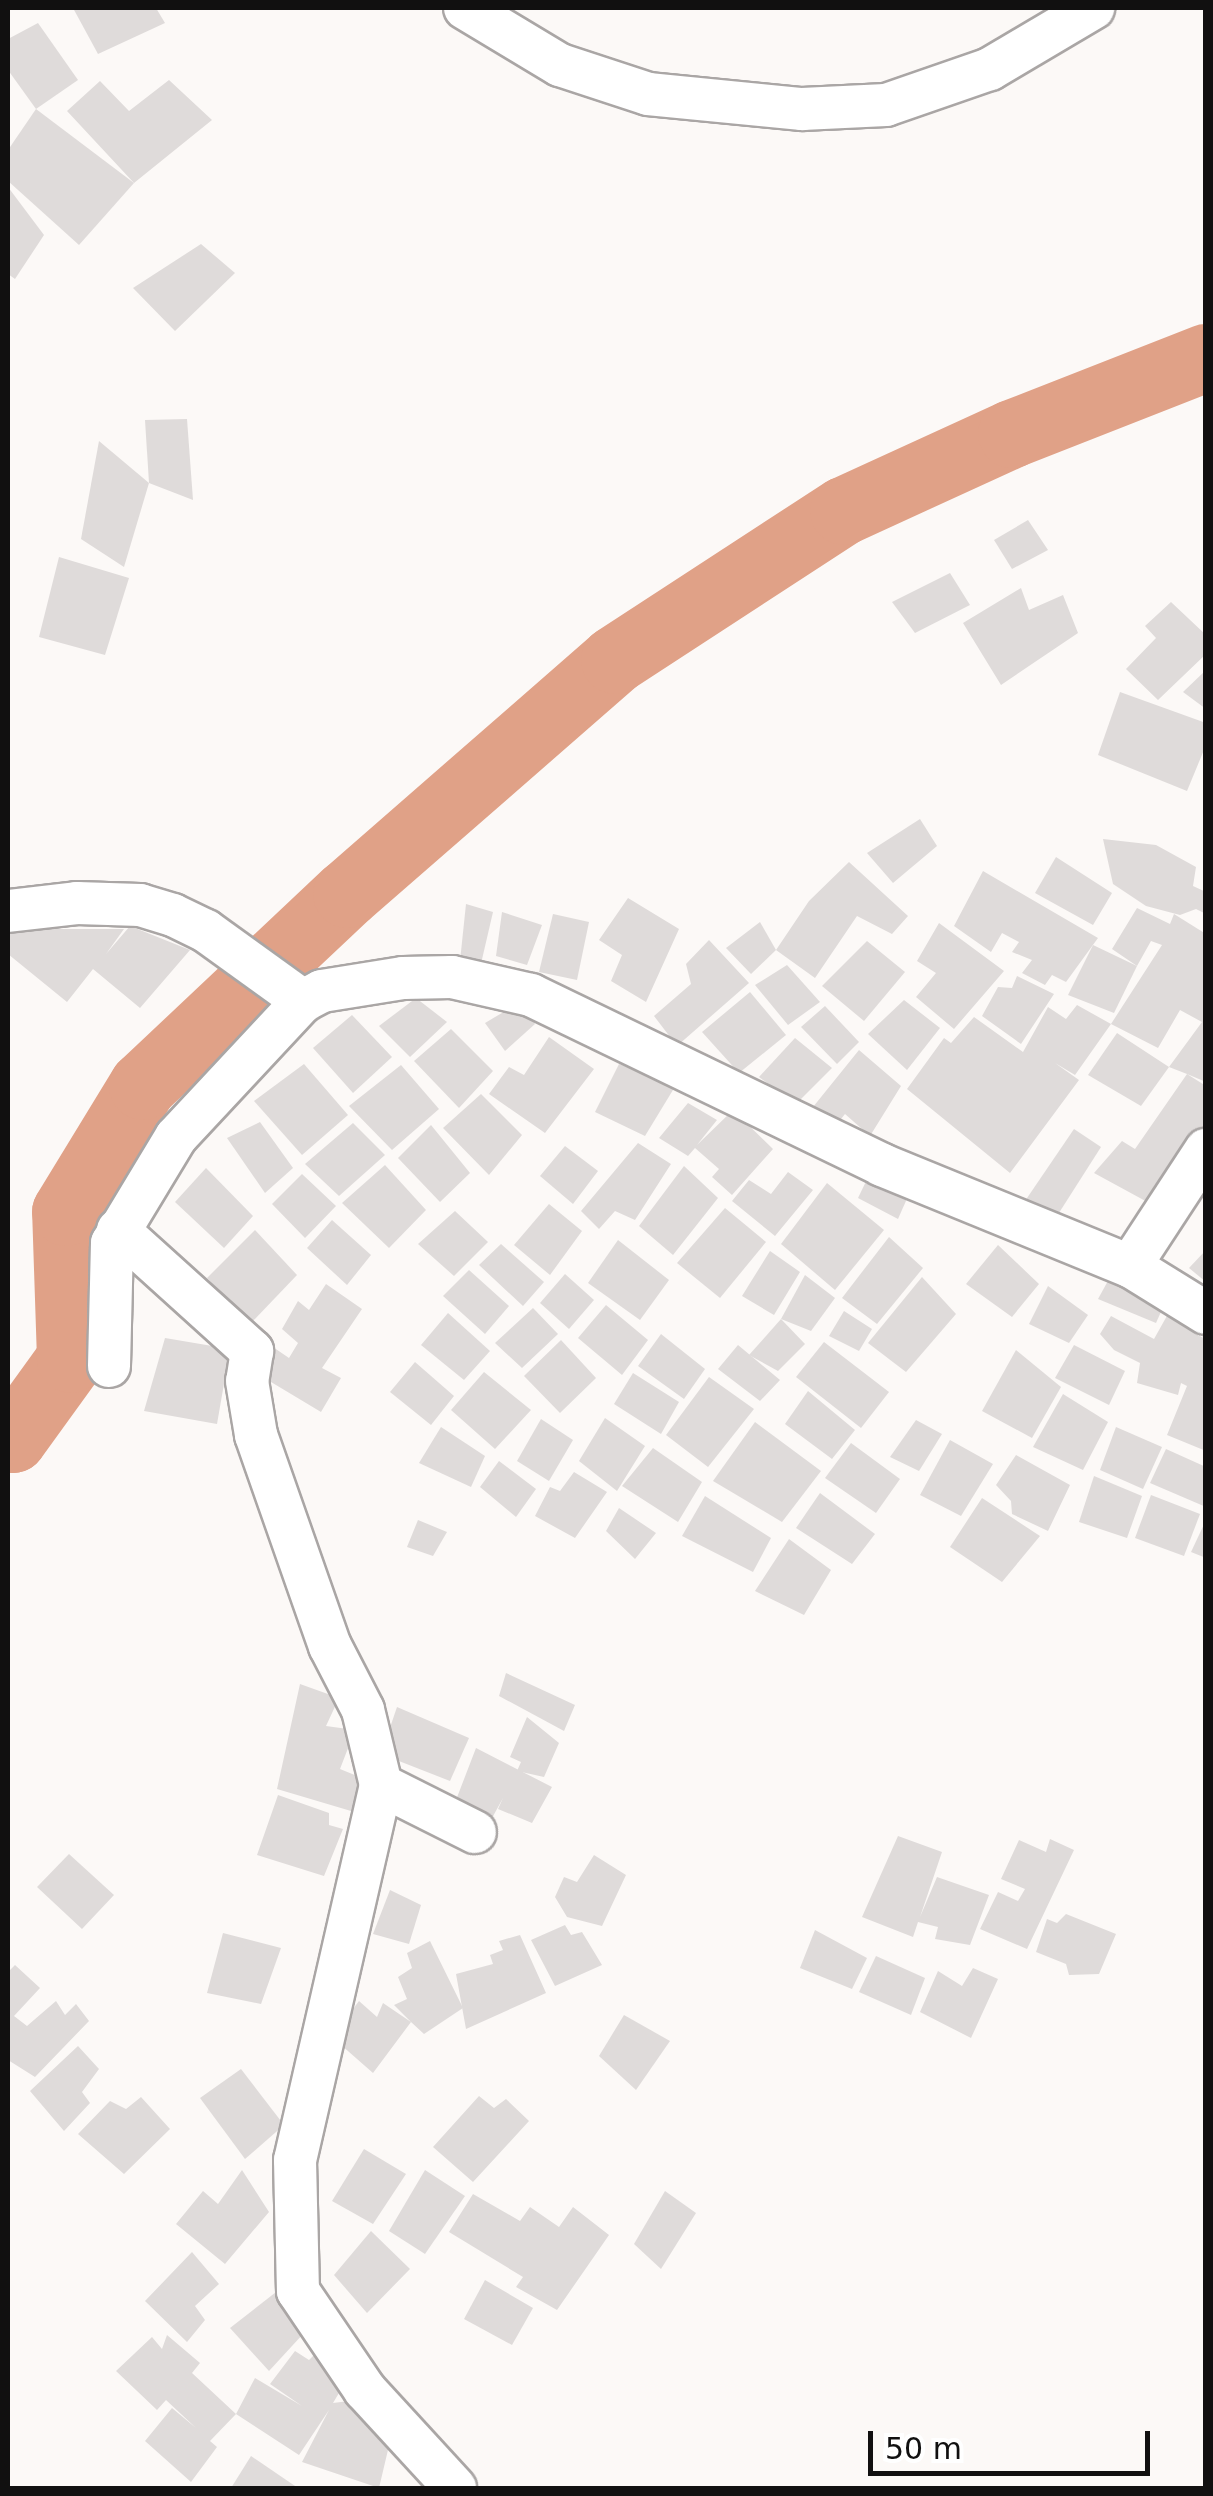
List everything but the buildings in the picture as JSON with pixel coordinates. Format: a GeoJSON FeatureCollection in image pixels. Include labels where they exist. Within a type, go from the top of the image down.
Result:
{"type":"FeatureCollection","features":[{"type":"Feature","properties":{"kind":"street"},"geometry":{"type":"LineString","coordinates":[[465,8],[560,64],[648,94],[802,109],[886,105],[921,93],[990,69],[1093,8]]}},
{"type":"Feature","properties":{"kind":"street"},"geometry":{"type":"LineString","coordinates":[[8,911],[140,906],[206,931],[297,996]]}},
{"type":"Feature","properties":{"kind":"street"},"geometry":{"type":"LineString","coordinates":[[109,1366],[112,1242],[176,1137],[297,996],[419,978],[452,977],[531,995],[882,1164],[1130,1266],[1206,1313]]}},
{"type":"Feature","properties":{"kind":"street"},"geometry":{"type":"LineString","coordinates":[[1130,1266],[1206,1150]]}},
{"type":"Feature","properties":{"kind":"street"},"geometry":{"type":"LineString","coordinates":[[118,1230],[252,1351],[248,1381],[256,1435],[330,1646],[358,1698],[381,1785],[295,2160],[298,2291],[352,2375],[455,2488]]}},
{"type":"Feature","properties":{"kind":"street"},"geometry":{"type":"LineString","coordinates":[[381,1785],[475,1832]]}},
{"type":"Feature","properties":{"kind":"waterway"},"geometry":{"type":"LineString","coordinates":[[8,1438],[13,1439],[71,1359],[66,1212],[143,1086],[347,894],[615,660],[844,511],[1012,434],[1206,358]]}}]}
